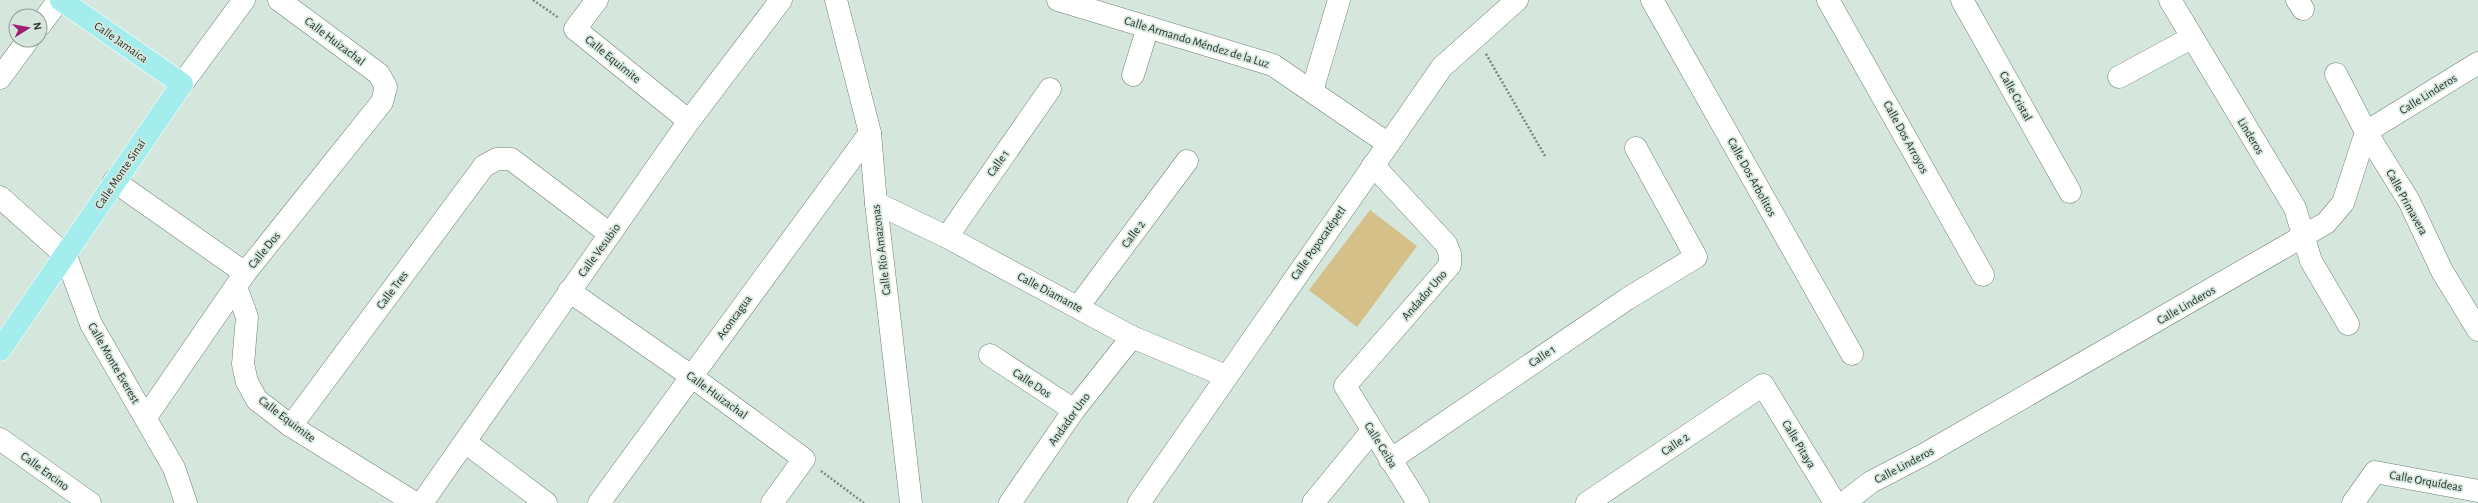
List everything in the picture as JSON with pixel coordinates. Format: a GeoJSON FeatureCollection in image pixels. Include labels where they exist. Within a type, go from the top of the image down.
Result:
{"type":"FeatureCollection","features":[{"type":"Feature","properties":{"kind":"main road","name":"Calle Jamaica"},"geometry":{"type":"LineString","coordinates":[[60,0],[182,84]]}},
{"type":"Feature","properties":{"kind":"main road","name":"Calle Monte Sinaí"},"geometry":{"type":"LineString","coordinates":[[0,350],[66,256],[114,181],[182,84]]}},
{"type":"Feature","properties":{"kind":"street"},"geometry":{"type":"LineString","coordinates":[[48,15],[60,0]]}},
{"type":"Feature","properties":{"kind":"street","name":"Calle Monte Sinaí"},"geometry":{"type":"LineString","coordinates":[[182,84],[244,0]]}},
{"type":"Feature","properties":{"kind":"street","name":"Calle Huizachal"},"geometry":{"type":"LineString","coordinates":[[279,0],[379,74],[386,87]]}},
{"type":"Feature","properties":{"kind":"street"},"geometry":{"type":"LineString","coordinates":[[575,29],[598,0]]}},
{"type":"Feature","properties":{"kind":"street","name":"Calle Vesubio"},"geometry":{"type":"LineString","coordinates":[[422,503],[569,291],[690,121],[781,0]]}},
{"type":"Feature","properties":{"kind":"street","name":"Calle Río Amazonas"},"geometry":{"type":"LineString","coordinates":[[836,0],[870,133],[876,203],[912,503]]}},
{"type":"Feature","properties":{"kind":"street","name":"Calle Armando Méndez de la Luz"},"geometry":{"type":"LineString","coordinates":[[1058,0],[1273,65],[1387,143]]}},
{"type":"Feature","properties":{"kind":"street"},"geometry":{"type":"LineString","coordinates":[[1312,91],[1339,0]]}},
{"type":"Feature","properties":{"kind":"street","name":"Calle Popocatépetl"},"geometry":{"type":"LineString","coordinates":[[1139,503],[1387,143],[1442,67],[1517,0]]}},
{"type":"Feature","properties":{"kind":"street","name":"Calle Dos Arbolitos"},"geometry":{"type":"LineString","coordinates":[[1652,0],[1852,354]]}},
{"type":"Feature","properties":{"kind":"street","name":"Calle Dos Arroyos"},"geometry":{"type":"LineString","coordinates":[[1828,0],[1983,275]]}},
{"type":"Feature","properties":{"kind":"street","name":"Calle Cristal"},"geometry":{"type":"LineString","coordinates":[[1962,0],[2070,192]]}},
{"type":"Feature","properties":{"kind":"street","name":"Linderos"},"geometry":{"type":"LineString","coordinates":[[2170,0],[2191,38],[2295,208],[2312,261],[2348,324]]}},
{"type":"Feature","properties":{"kind":"street"},"geometry":{"type":"LineString","coordinates":[[1133,75],[1148,26]]}},
{"type":"Feature","properties":{"kind":"street","name":"Calle Equimite"},"geometry":{"type":"LineString","coordinates":[[575,29],[690,121]]}},
{"type":"Feature","properties":{"kind":"street"},"geometry":{"type":"LineString","coordinates":[[2118,77],[2191,38]]}},
{"type":"Feature","properties":{"kind":"street"},"geometry":{"type":"LineString","coordinates":[[0,78],[22,48]]}},
{"type":"Feature","properties":{"kind":"street","name":"Calle Linderos"},"geometry":{"type":"LineString","coordinates":[[1844,503],[1872,482],[1925,454],[2304,238],[2326,223],[2343,203],[2366,132],[2478,63]]}},
{"type":"Feature","properties":{"kind":"street","name":"Calle Primavera"},"geometry":{"type":"LineString","coordinates":[[2336,74],[2366,132],[2409,201],[2442,271],[2478,330]]}},
{"type":"Feature","properties":{"kind":"street","name":"Calle Dos"},"geometry":{"type":"LineString","coordinates":[[146,417],[241,280],[382,102],[386,87]]}},
{"type":"Feature","properties":{"kind":"street","name":"Calle 1"},"geometry":{"type":"LineString","coordinates":[[947,237],[1050,89]]}},
{"type":"Feature","properties":{"kind":"street","name":"Aconcagua"},"geometry":{"type":"LineString","coordinates":[[599,503],[870,133]]}},
{"type":"Feature","properties":{"kind":"street","name":"Calle 1"},"geometry":{"type":"LineString","coordinates":[[1390,460],[1627,299],[1696,257],[1636,148]]}},
{"type":"Feature","properties":{"kind":"street","name":"Calle Tres"},"geometry":{"type":"LineString","coordinates":[[291,426],[484,166],[497,159],[511,159],[610,234]]}},
{"type":"Feature","properties":{"kind":"street","name":"Calle 2"},"geometry":{"type":"LineString","coordinates":[[1078,307],[1187,161]]}},
{"type":"Feature","properties":{"kind":"street","name":"Andador Uno"},"geometry":{"type":"LineString","coordinates":[[1345,386],[1450,265],[1450,254],[1446,244],[1373,164]]}},
{"type":"Feature","properties":{"kind":"street"},"geometry":{"type":"LineString","coordinates":[[114,181],[241,280]]}},
{"type":"Feature","properties":{"kind":"street","name":"Calle Monte Everest"},"geometry":{"type":"LineString","coordinates":[[0,197],[66,256],[91,324],[146,417],[174,468],[186,503]]}},
{"type":"Feature","properties":{"kind":"street","name":"Calle Diamante"},"geometry":{"type":"LineString","coordinates":[[876,203],[947,237],[1078,307],[1132,338],[1226,376]]}},
{"type":"Feature","properties":{"kind":"street","name":"Calle Equimite"},"geometry":{"type":"LineString","coordinates":[[241,280],[248,316],[243,364],[247,382],[257,400],[291,426],[415,503]]}},
{"type":"Feature","properties":{"kind":"street","name":"Calle Huizachal"},"geometry":{"type":"LineString","coordinates":[[569,291],[691,376],[804,459]]}},
{"type":"Feature","properties":{"kind":"street","name":"Andador Uno"},"geometry":{"type":"LineString","coordinates":[[1010,503],[1074,410],[1132,338]]}},
{"type":"Feature","properties":{"kind":"street","name":"Calle Dos"},"geometry":{"type":"LineString","coordinates":[[990,355],[1074,410]]}},
{"type":"Feature","properties":{"kind":"street","name":"Calle 2"},"geometry":{"type":"LineString","coordinates":[[1588,503],[1763,385]]}},
{"type":"Feature","properties":{"kind":"street","name":"Calle Pitaya"},"geometry":{"type":"LineString","coordinates":[[1763,385],[1835,503]]}},
{"type":"Feature","properties":{"kind":"street","name":"Calle Ceiba"},"geometry":{"type":"LineString","coordinates":[[1345,386],[1418,503]]}},
{"type":"Feature","properties":{"kind":"street"},"geometry":{"type":"LineString","coordinates":[[1313,503],[1372,431]]}},
{"type":"Feature","properties":{"kind":"street","name":"Calle Encino"},"geometry":{"type":"LineString","coordinates":[[0,439],[90,503]]}},
{"type":"Feature","properties":{"kind":"street"},"geometry":{"type":"LineString","coordinates":[[465,442],[546,503]]}},
{"type":"Feature","properties":{"kind":"street"},"geometry":{"type":"LineString","coordinates":[[772,503],[804,459]]}},
{"type":"Feature","properties":{"kind":"street","name":"Calle Orquídeas"},"geometry":{"type":"LineString","coordinates":[[2353,503],[2375,472],[2478,491]]}},
{"type":"Feature","properties":{"kind":"path","name":"Calle Equimite"},"geometry":{"type":"LineString","coordinates":[[533,0],[575,29]]}},
{"type":"Feature","properties":{"kind":"path"},"geometry":{"type":"LineString","coordinates":[[1476,36],[1545,156]]}},
{"type":"Feature","properties":{"kind":"path"},"geometry":{"type":"LineString","coordinates":[[804,459],[864,503]]}},
{"type":"Feature","properties":{"kind":"shaded area"},"geometry":{"type":"Polygon","coordinates":[[[1370,210],[1417,246],[1357,327],[1309,290],[1370,210]]]}}]}
